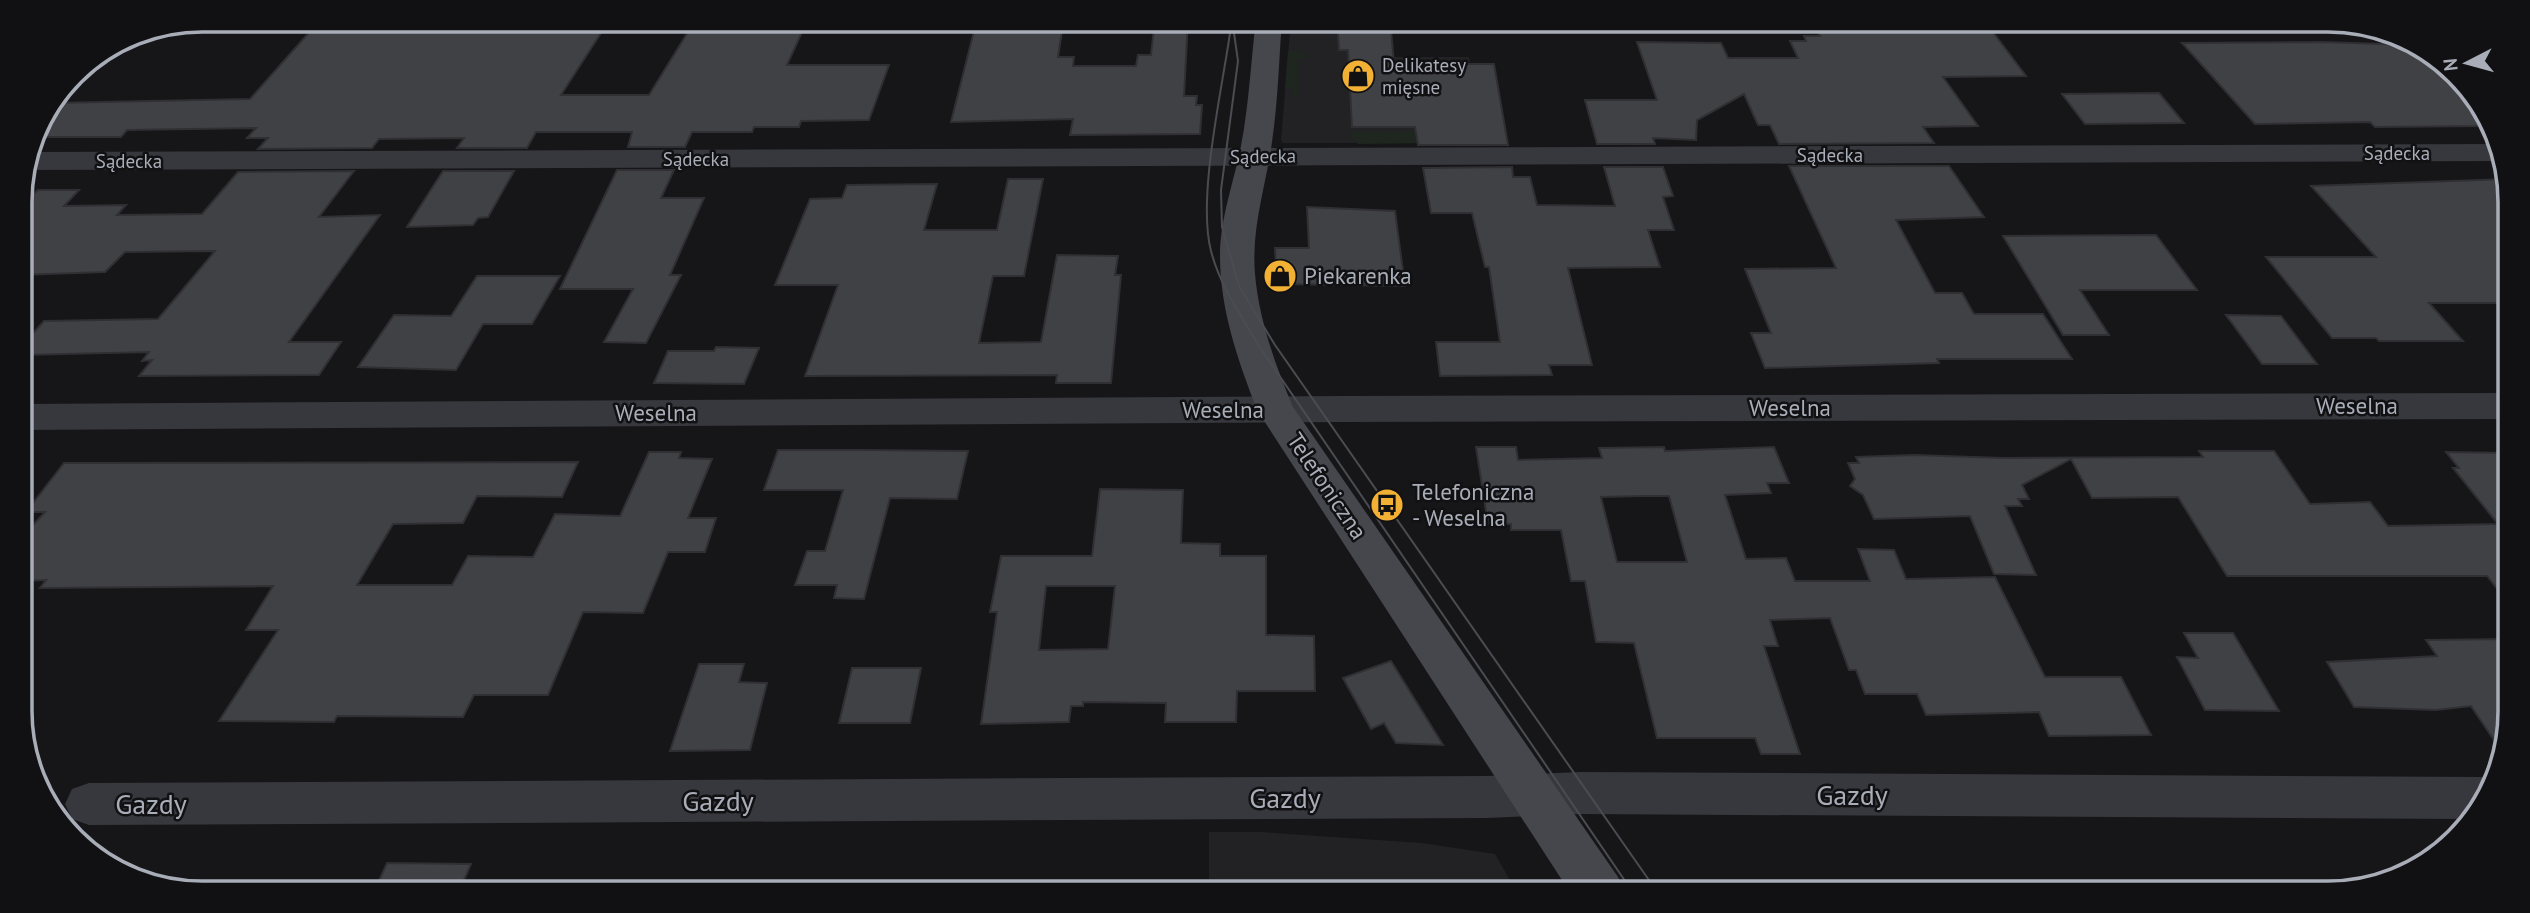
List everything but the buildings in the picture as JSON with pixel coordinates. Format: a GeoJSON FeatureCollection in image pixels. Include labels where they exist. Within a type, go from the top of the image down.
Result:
{"type":"FeatureCollection","features":[{"type":"Feature","properties":{"kind":"street","name":"Telefoniczna"},"geometry":{"type":"LineString","coordinates":[[1268,32],[1255,156],[1244,202],[1237,253],[1244,318],[1257,363],[1276,410],[1592,881]]}},
{"type":"Feature","properties":{"kind":"street","name":"Sądecka"},"geometry":{"type":"LineString","coordinates":[[36,161],[2491,153]]}},
{"type":"Feature","properties":{"kind":"street","name":"Weselna"},"geometry":{"type":"LineString","coordinates":[[32,416],[2498,406]]}},
{"type":"Feature","properties":{"kind":"street","name":"Gazdy"},"geometry":{"type":"LineString","coordinates":[[89,804],[1487,797],[1535,794],[2475,797]]}},
{"type":"Feature","properties":{"kind":"shaded area"},"geometry":{"type":"Polygon","coordinates":[[[1290,32],[1380,32],[1383,57],[1469,57],[1484,143],[1283,143],[1281,140],[1290,32]]]}},
{"type":"Feature","properties":{"kind":"shaded area"},"geometry":{"type":"Polygon","coordinates":[[[1298,50],[1312,58],[1297,58],[1298,99],[1292,99],[1293,88],[1285,88],[1288,51],[1298,50]]]}},
{"type":"Feature","properties":{"kind":"shaded area"},"geometry":{"type":"Polygon","coordinates":[[[1347,131],[1431,131],[1432,143],[1358,144],[1347,131]]]}},
{"type":"Feature","properties":{"kind":"shaded area"},"geometry":{"type":"Polygon","coordinates":[[[1209,832],[1260,832],[1422,843],[1495,854],[1511,881],[1209,881],[1209,832]]]}},
{"type":"Feature","properties":{"kind":"tram line"},"geometry":{"type":"LineString","coordinates":[[1234,32],[1238,61],[1221,190],[1222,227],[1239,286],[1275,345],[1650,881]]}},
{"type":"Feature","properties":{"kind":"tram line"},"geometry":{"type":"LineString","coordinates":[[1230,33],[1212,144],[1207,203],[1207,229],[1211,251],[1225,288],[1259,346],[1625,881]]}},
{"type":"Feature","properties":{"kind":"place","name":"Delikatesy mięsne"},"geometry":{"type":"Point","coordinates":[1358,76]}},
{"type":"Feature","properties":{"kind":"place","name":"Piekarenka"},"geometry":{"type":"Point","coordinates":[1280,276]}},
{"type":"Feature","properties":{"kind":"place","name":"Telefoniczna - Weselna"},"geometry":{"type":"Point","coordinates":[1387,505]}}]}
